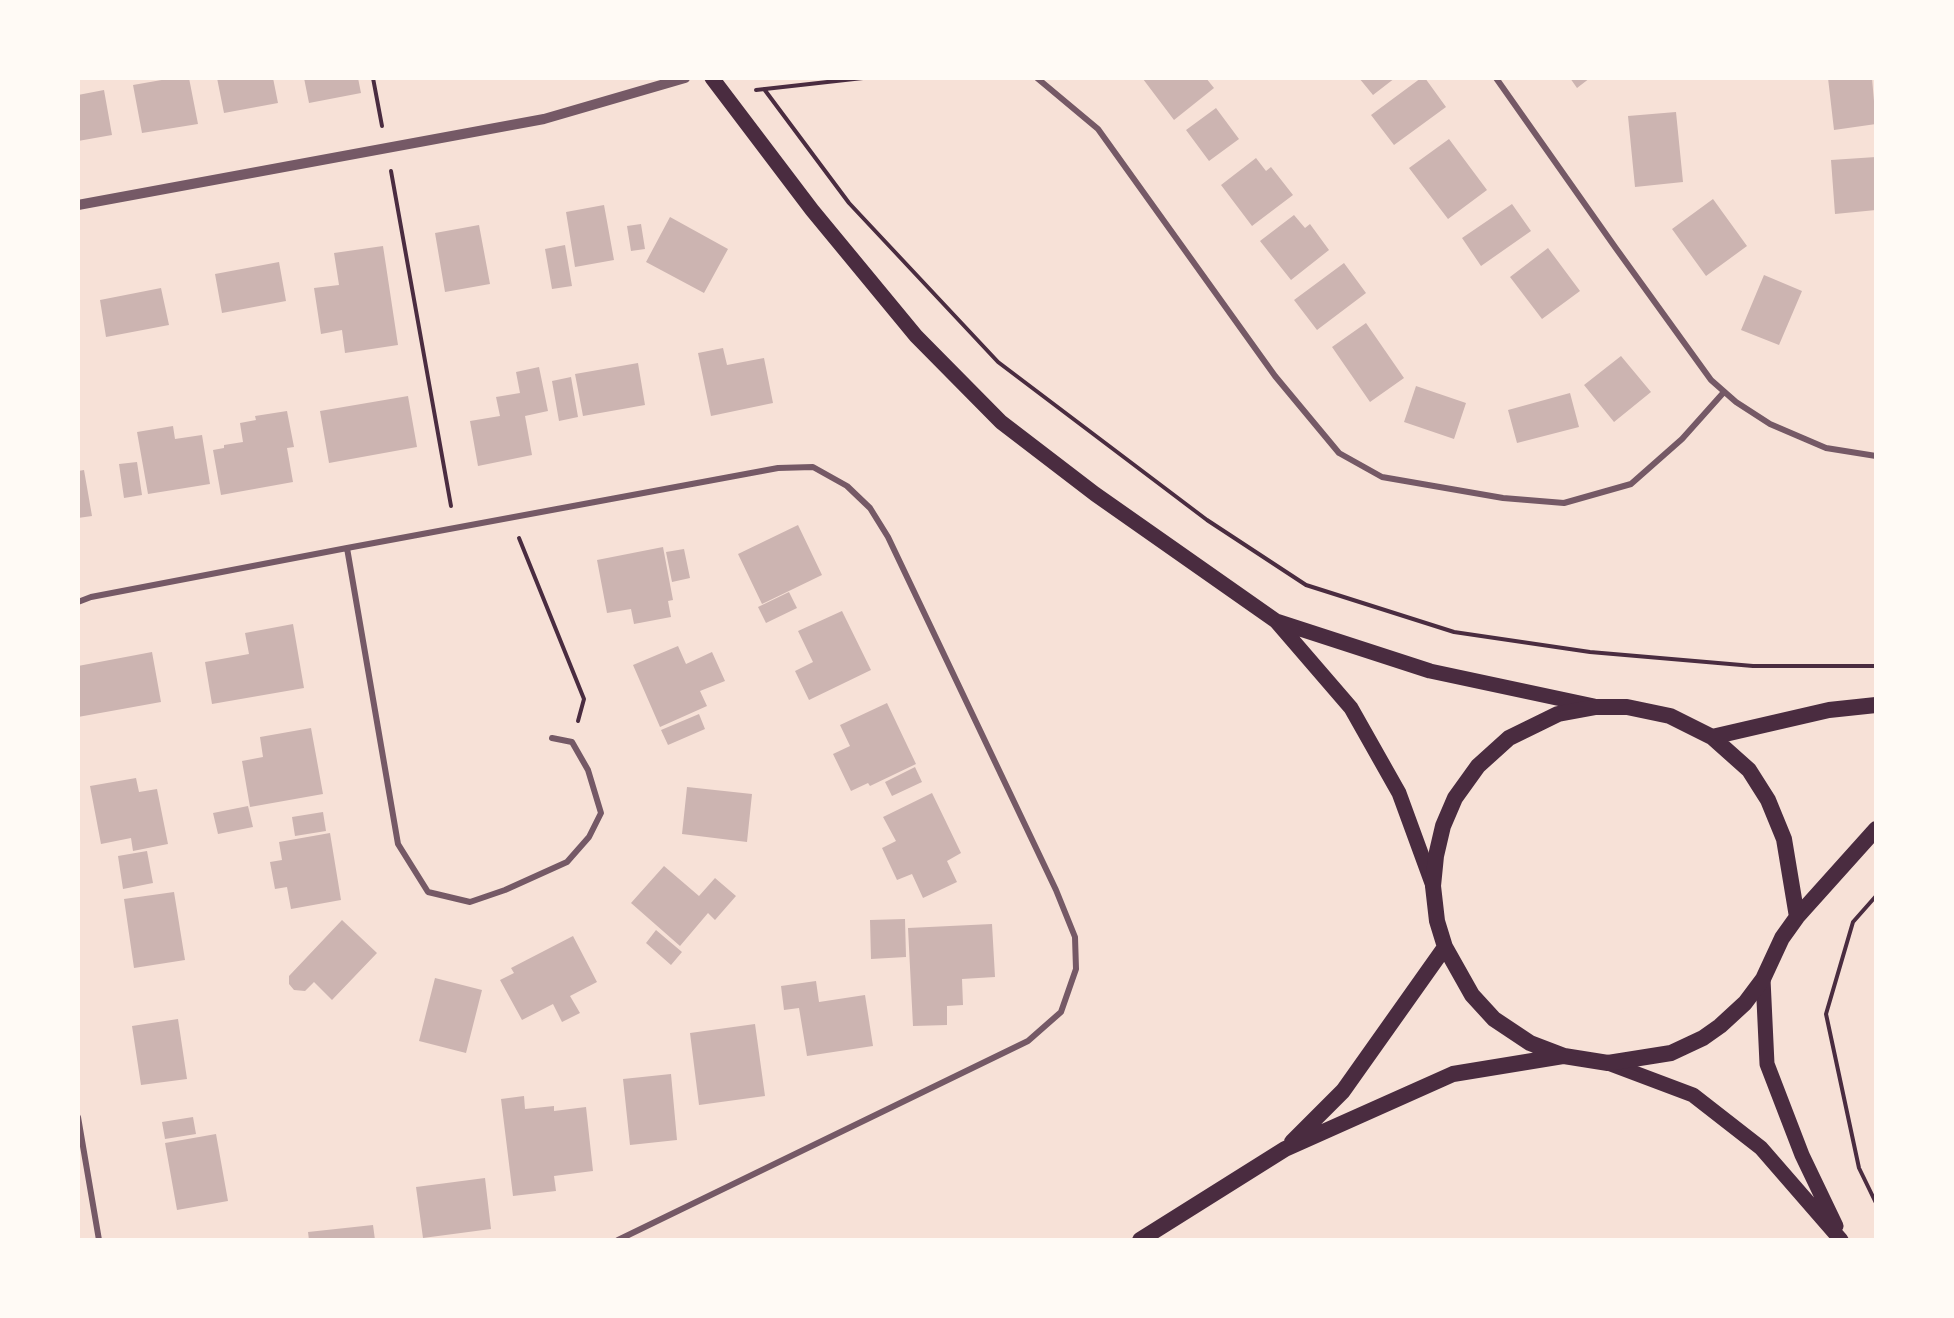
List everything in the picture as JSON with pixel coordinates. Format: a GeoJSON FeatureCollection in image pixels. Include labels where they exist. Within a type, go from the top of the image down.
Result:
{"type":"FeatureCollection","features":[{"type":"Feature","properties":{"kind":"highway"},"geometry":{"type":"LineString","coordinates":[[1712,737],[1829,710],[1876,705]]}},
{"type":"Feature","properties":{"kind":"highway"},"geometry":{"type":"LineString","coordinates":[[1797,917],[1784,839],[1768,800],[1749,770],[1712,737],[1670,716],[1628,707],[1596,707],[1558,714],[1509,738],[1478,766],[1455,798],[1443,826],[1436,856],[1433,886],[1437,921],[1445,947],[1472,995],[1494,1018],[1530,1043],[1564,1056],[1608,1063],[1671,1053],[1703,1038],[1720,1026],[1745,1003],[1763,979],[1782,938],[1797,917],[1876,829]]}},
{"type":"Feature","properties":{"kind":"highway"},"geometry":{"type":"LineString","coordinates":[[1285,1149],[1343,1091],[1445,947]]}},
{"type":"Feature","properties":{"kind":"highway"},"geometry":{"type":"LineString","coordinates":[[1140,1240],[1285,1149],[1453,1074],[1564,1056]]}},
{"type":"Feature","properties":{"kind":"main road"},"geometry":{"type":"LineString","coordinates":[[712,78],[812,210],[916,336],[1001,422],[1095,494],[1276,621],[1351,708],[1399,793],[1433,886]]}},
{"type":"Feature","properties":{"kind":"main road"},"geometry":{"type":"LineString","coordinates":[[1276,621],[1430,671],[1596,707]]}},
{"type":"Feature","properties":{"kind":"main road"},"geometry":{"type":"LineString","coordinates":[[1763,979],[1767,1064],[1802,1155],[1842,1240]]}},
{"type":"Feature","properties":{"kind":"main road"},"geometry":{"type":"LineString","coordinates":[[1608,1063],[1693,1095],[1761,1148],[1842,1240]]}},
{"type":"Feature","properties":{"kind":"street"},"geometry":{"type":"LineString","coordinates":[[78,205],[544,119],[685,78]]}},
{"type":"Feature","properties":{"kind":"street"},"geometry":{"type":"LineString","coordinates":[[1037,78],[1098,129],[1275,376],[1339,453],[1382,477],[1503,498],[1564,503],[1631,484],[1682,440],[1725,392]]}},
{"type":"Feature","properties":{"kind":"street"},"geometry":{"type":"LineString","coordinates":[[1496,78],[1628,266],[1712,380],[1736,402],[1770,424],[1827,447],[1876,456]]}},
{"type":"Feature","properties":{"kind":"street"},"geometry":{"type":"LineString","coordinates":[[78,602],[91,597],[778,468],[813,467],[847,486],[870,508],[888,537],[1056,890],[1075,937],[1076,969],[1060,1012],[1028,1041],[618,1240]]}},
{"type":"Feature","properties":{"kind":"street"},"geometry":{"type":"LineString","coordinates":[[347,548],[398,844],[428,892],[470,902],[506,890],[567,862],[589,837],[601,813],[588,770],[572,742],[552,738]]}},
{"type":"Feature","properties":{"kind":"street"},"geometry":{"type":"LineString","coordinates":[[78,1117],[99,1240]]}},
{"type":"Feature","properties":{"kind":"path"},"geometry":{"type":"LineString","coordinates":[[373,78],[455,528]]}},
{"type":"Feature","properties":{"kind":"path"},"geometry":{"type":"LineString","coordinates":[[724,94],[862,78]]}},
{"type":"Feature","properties":{"kind":"path"},"geometry":{"type":"LineString","coordinates":[[764,89],[849,203],[998,362],[1207,520],[1306,585],[1454,632],[1590,652],[1753,666],[1876,666]]}},
{"type":"Feature","properties":{"kind":"path"},"geometry":{"type":"LineString","coordinates":[[510,518],[584,699],[572,742]]}},
{"type":"Feature","properties":{"kind":"path"},"geometry":{"type":"LineString","coordinates":[[1876,896],[1853,922],[1826,1014],[1858,1168],[1876,1203]]}},
{"type":"Feature","properties":{"kind":"building"},"geometry":{"type":"Polygon","coordinates":[[[173,78],[189,78],[198,124],[142,133],[133,85],[173,78]]]}},
{"type":"Feature","properties":{"kind":"building"},"geometry":{"type":"Polygon","coordinates":[[[217,78],[273,78],[278,103],[224,113],[217,78]]]}},
{"type":"Feature","properties":{"kind":"building"},"geometry":{"type":"Polygon","coordinates":[[[304,78],[358,78],[361,93],[309,103],[304,78]]]}},
{"type":"Feature","properties":{"kind":"building"},"geometry":{"type":"Polygon","coordinates":[[[1206,78],[1214,88],[1174,120],[1143,79],[1206,78]]]}},
{"type":"Feature","properties":{"kind":"building"},"geometry":{"type":"Polygon","coordinates":[[[1359,78],[1395,78],[1373,95],[1359,78]]]}},
{"type":"Feature","properties":{"kind":"building"},"geometry":{"type":"Polygon","coordinates":[[[1421,78],[1425,78],[1446,107],[1394,145],[1371,115],[1421,78]]]}},
{"type":"Feature","properties":{"kind":"building"},"geometry":{"type":"Polygon","coordinates":[[[1570,78],[1590,78],[1577,88],[1570,78]]]}},
{"type":"Feature","properties":{"kind":"building"},"geometry":{"type":"Polygon","coordinates":[[[1828,78],[1872,78],[1876,124],[1834,130],[1828,78]]]}},
{"type":"Feature","properties":{"kind":"building"},"geometry":{"type":"Polygon","coordinates":[[[104,90],[112,135],[78,141],[78,95],[104,90]]]}},
{"type":"Feature","properties":{"kind":"building"},"geometry":{"type":"Polygon","coordinates":[[[1216,108],[1239,139],[1209,161],[1186,130],[1216,108]]]}},
{"type":"Feature","properties":{"kind":"building"},"geometry":{"type":"Polygon","coordinates":[[[1676,112],[1683,182],[1635,187],[1628,116],[1676,112]]]}},
{"type":"Feature","properties":{"kind":"building"},"geometry":{"type":"Polygon","coordinates":[[[1449,139],[1487,190],[1448,219],[1409,168],[1449,139]]]}},
{"type":"Feature","properties":{"kind":"building"},"geometry":{"type":"Polygon","coordinates":[[[1876,157],[1876,210],[1835,214],[1831,160],[1876,157]]]}},
{"type":"Feature","properties":{"kind":"building"},"geometry":{"type":"Polygon","coordinates":[[[1256,158],[1266,171],[1271,167],[1293,195],[1252,226],[1221,185],[1256,158]]]}},
{"type":"Feature","properties":{"kind":"building"},"geometry":{"type":"Polygon","coordinates":[[[1713,199],[1747,246],[1706,276],[1672,229],[1713,199]]]}},
{"type":"Feature","properties":{"kind":"building"},"geometry":{"type":"Polygon","coordinates":[[[1512,204],[1531,231],[1481,266],[1462,238],[1512,204]]]}},
{"type":"Feature","properties":{"kind":"building"},"geometry":{"type":"Polygon","coordinates":[[[604,205],[614,260],[575,267],[566,212],[604,205]]]}},
{"type":"Feature","properties":{"kind":"building"},"geometry":{"type":"Polygon","coordinates":[[[1294,215],[1305,228],[1310,224],[1329,250],[1291,280],[1260,241],[1294,215]]]}},
{"type":"Feature","properties":{"kind":"building"},"geometry":{"type":"Polygon","coordinates":[[[670,217],[728,249],[704,293],[646,262],[670,217]]]}},
{"type":"Feature","properties":{"kind":"building"},"geometry":{"type":"Polygon","coordinates":[[[641,224],[645,249],[631,251],[627,226],[641,224]]]}},
{"type":"Feature","properties":{"kind":"building"},"geometry":{"type":"Polygon","coordinates":[[[479,225],[490,284],[445,292],[435,233],[479,225]]]}},
{"type":"Feature","properties":{"kind":"building"},"geometry":{"type":"Polygon","coordinates":[[[565,245],[572,286],[552,289],[545,249],[565,245]]]}},
{"type":"Feature","properties":{"kind":"building"},"geometry":{"type":"Polygon","coordinates":[[[383,246],[398,345],[345,353],[342,330],[321,334],[314,288],[339,285],[334,253],[383,246]]]}},
{"type":"Feature","properties":{"kind":"building"},"geometry":{"type":"Polygon","coordinates":[[[1548,248],[1580,291],[1542,319],[1510,277],[1548,248]]]}},
{"type":"Feature","properties":{"kind":"building"},"geometry":{"type":"Polygon","coordinates":[[[279,262],[286,301],[222,313],[215,274],[279,262]]]}},
{"type":"Feature","properties":{"kind":"building"},"geometry":{"type":"Polygon","coordinates":[[[1344,263],[1366,293],[1317,330],[1294,300],[1344,263]]]}},
{"type":"Feature","properties":{"kind":"building"},"geometry":{"type":"Polygon","coordinates":[[[1764,275],[1802,291],[1779,345],[1741,330],[1764,275]]]}},
{"type":"Feature","properties":{"kind":"building"},"geometry":{"type":"Polygon","coordinates":[[[161,288],[169,325],[106,337],[100,300],[161,288]]]}},
{"type":"Feature","properties":{"kind":"building"},"geometry":{"type":"Polygon","coordinates":[[[1366,323],[1404,378],[1370,402],[1332,347],[1366,323]]]}},
{"type":"Feature","properties":{"kind":"building"},"geometry":{"type":"Polygon","coordinates":[[[723,348],[727,365],[764,358],[773,403],[711,416],[698,353],[723,348]]]}},
{"type":"Feature","properties":{"kind":"building"},"geometry":{"type":"Polygon","coordinates":[[[1621,356],[1651,392],[1614,422],[1584,385],[1621,356]]]}},
{"type":"Feature","properties":{"kind":"building"},"geometry":{"type":"Polygon","coordinates":[[[638,363],[645,405],[583,416],[575,374],[638,363]]]}},
{"type":"Feature","properties":{"kind":"building"},"geometry":{"type":"Polygon","coordinates":[[[539,367],[548,411],[525,416],[532,455],[478,466],[470,421],[500,416],[496,397],[520,393],[516,372],[539,367]]]}},
{"type":"Feature","properties":{"kind":"building"},"geometry":{"type":"Polygon","coordinates":[[[571,377],[578,417],[559,421],[552,381],[571,377]]]}},
{"type":"Feature","properties":{"kind":"building"},"geometry":{"type":"Polygon","coordinates":[[[1416,386],[1466,403],[1454,439],[1404,422],[1416,386]]]}},
{"type":"Feature","properties":{"kind":"building"},"geometry":{"type":"Polygon","coordinates":[[[1570,393],[1579,427],[1517,443],[1508,410],[1570,393]]]}},
{"type":"Feature","properties":{"kind":"building"},"geometry":{"type":"Polygon","coordinates":[[[408,396],[417,447],[329,463],[320,411],[408,396]]]}},
{"type":"Feature","properties":{"kind":"building"},"geometry":{"type":"Polygon","coordinates":[[[287,411],[294,447],[287,448],[293,482],[221,495],[213,450],[224,448],[224,445],[243,442],[240,423],[256,420],[255,416],[287,411]]]}},
{"type":"Feature","properties":{"kind":"building"},"geometry":{"type":"Polygon","coordinates":[[[173,426],[175,439],[202,435],[210,484],[148,494],[137,432],[173,426]]]}},
{"type":"Feature","properties":{"kind":"building"},"geometry":{"type":"Polygon","coordinates":[[[137,462],[142,495],[124,498],[119,464],[137,462]]]}},
{"type":"Feature","properties":{"kind":"building"},"geometry":{"type":"Polygon","coordinates":[[[84,470],[92,516],[78,518],[78,471],[84,470]]]}},
{"type":"Feature","properties":{"kind":"building"},"geometry":{"type":"Polygon","coordinates":[[[798,525],[822,575],[762,604],[738,554],[798,525]]]}},
{"type":"Feature","properties":{"kind":"building"},"geometry":{"type":"Polygon","coordinates":[[[663,547],[673,600],[668,601],[671,617],[634,624],[631,609],[607,613],[597,560],[663,547]]]}},
{"type":"Feature","properties":{"kind":"building"},"geometry":{"type":"Polygon","coordinates":[[[684,549],[690,578],[672,582],[666,552],[684,549]]]}},
{"type":"Feature","properties":{"kind":"building"},"geometry":{"type":"Polygon","coordinates":[[[789,592],[797,608],[766,623],[758,607],[789,592]]]}},
{"type":"Feature","properties":{"kind":"building"},"geometry":{"type":"Polygon","coordinates":[[[842,611],[871,670],[809,700],[795,671],[813,662],[798,631],[842,611]]]}},
{"type":"Feature","properties":{"kind":"building"},"geometry":{"type":"Polygon","coordinates":[[[293,624],[304,688],[212,704],[205,662],[249,654],[245,633],[293,624]]]}},
{"type":"Feature","properties":{"kind":"building"},"geometry":{"type":"Polygon","coordinates":[[[678,646],[686,664],[712,652],[725,681],[700,691],[707,706],[660,727],[633,665],[678,646]]]}},
{"type":"Feature","properties":{"kind":"building"},"geometry":{"type":"Polygon","coordinates":[[[152,652],[161,702],[78,717],[78,666],[152,652]]]}},
{"type":"Feature","properties":{"kind":"building"},"geometry":{"type":"Polygon","coordinates":[[[887,703],[916,764],[870,786],[868,783],[851,791],[833,754],[850,746],[840,725],[887,703]]]}},
{"type":"Feature","properties":{"kind":"building"},"geometry":{"type":"Polygon","coordinates":[[[699,714],[705,729],[668,745],[661,730],[699,714]]]}},
{"type":"Feature","properties":{"kind":"building"},"geometry":{"type":"Polygon","coordinates":[[[311,728],[323,794],[250,807],[242,761],[263,757],[260,737],[311,728]]]}},
{"type":"Feature","properties":{"kind":"building"},"geometry":{"type":"Polygon","coordinates":[[[915,767],[922,782],[892,796],[885,782],[915,767]]]}},
{"type":"Feature","properties":{"kind":"building"},"geometry":{"type":"Polygon","coordinates":[[[136,778],[139,792],[157,789],[168,844],[133,851],[131,838],[101,844],[90,786],[136,778]]]}},
{"type":"Feature","properties":{"kind":"building"},"geometry":{"type":"Polygon","coordinates":[[[687,787],[752,794],[747,842],[682,834],[687,787]]]}},
{"type":"Feature","properties":{"kind":"building"},"geometry":{"type":"Polygon","coordinates":[[[932,793],[961,853],[947,861],[957,882],[923,898],[912,874],[897,880],[882,848],[896,841],[883,817],[932,793]]]}},
{"type":"Feature","properties":{"kind":"building"},"geometry":{"type":"Polygon","coordinates":[[[248,806],[253,827],[218,834],[213,813],[248,806]]]}},
{"type":"Feature","properties":{"kind":"building"},"geometry":{"type":"Polygon","coordinates":[[[323,812],[326,831],[295,836],[292,817],[323,812]]]}},
{"type":"Feature","properties":{"kind":"building"},"geometry":{"type":"Polygon","coordinates":[[[330,833],[341,900],[291,909],[287,887],[275,889],[270,862],[282,860],[279,842],[330,833]]]}},
{"type":"Feature","properties":{"kind":"building"},"geometry":{"type":"Polygon","coordinates":[[[147,851],[153,883],[123,889],[118,856],[147,851]]]}},
{"type":"Feature","properties":{"kind":"building"},"geometry":{"type":"Polygon","coordinates":[[[664,866],[699,896],[715,878],[736,896],[715,920],[708,913],[680,946],[631,903],[664,866]]]}},
{"type":"Feature","properties":{"kind":"building"},"geometry":{"type":"Polygon","coordinates":[[[174,892],[185,960],[134,968],[124,899],[174,892]]]}},
{"type":"Feature","properties":{"kind":"building"},"geometry":{"type":"Polygon","coordinates":[[[905,919],[906,957],[871,959],[870,920],[905,919]]]}},
{"type":"Feature","properties":{"kind":"building"},"geometry":{"type":"Polygon","coordinates":[[[342,920],[377,953],[332,1000],[314,982],[305,991],[294,990],[289,984],[289,976],[342,920]]]}},
{"type":"Feature","properties":{"kind":"building"},"geometry":{"type":"Polygon","coordinates":[[[992,924],[995,977],[962,979],[963,1005],[947,1006],[947,1025],[913,1026],[908,928],[992,924]]]}},
{"type":"Feature","properties":{"kind":"building"},"geometry":{"type":"Polygon","coordinates":[[[656,930],[682,952],[671,965],[646,943],[656,930]]]}},
{"type":"Feature","properties":{"kind":"building"},"geometry":{"type":"Polygon","coordinates":[[[573,936],[597,982],[570,996],[580,1013],[562,1022],[553,1004],[522,1020],[500,980],[514,973],[511,968],[573,936]]]}},
{"type":"Feature","properties":{"kind":"building"},"geometry":{"type":"Polygon","coordinates":[[[435,978],[482,990],[466,1053],[419,1041],[435,978]]]}},
{"type":"Feature","properties":{"kind":"building"},"geometry":{"type":"Polygon","coordinates":[[[816,981],[819,1002],[865,995],[873,1046],[807,1056],[799,1008],[784,1010],[781,986],[816,981]]]}},
{"type":"Feature","properties":{"kind":"building"},"geometry":{"type":"Polygon","coordinates":[[[178,1019],[187,1079],[141,1085],[132,1026],[178,1019]]]}},
{"type":"Feature","properties":{"kind":"building"},"geometry":{"type":"Polygon","coordinates":[[[755,1024],[765,1096],[699,1105],[690,1033],[755,1024]]]}},
{"type":"Feature","properties":{"kind":"building"},"geometry":{"type":"Polygon","coordinates":[[[671,1074],[677,1140],[630,1145],[623,1079],[671,1074]]]}},
{"type":"Feature","properties":{"kind":"building"},"geometry":{"type":"Polygon","coordinates":[[[524,1096],[525,1109],[554,1106],[554,1111],[586,1107],[593,1171],[554,1176],[556,1191],[513,1196],[501,1099],[524,1096]]]}},
{"type":"Feature","properties":{"kind":"building"},"geometry":{"type":"Polygon","coordinates":[[[193,1117],[196,1134],[165,1139],[162,1122],[193,1117]]]}},
{"type":"Feature","properties":{"kind":"building"},"geometry":{"type":"Polygon","coordinates":[[[216,1134],[228,1201],[177,1210],[165,1143],[216,1134]]]}},
{"type":"Feature","properties":{"kind":"building"},"geometry":{"type":"Polygon","coordinates":[[[485,1178],[491,1229],[423,1238],[416,1187],[485,1178]]]}},
{"type":"Feature","properties":{"kind":"building"},"geometry":{"type":"Polygon","coordinates":[[[373,1225],[375,1240],[309,1240],[308,1232],[373,1225]]]}}]}
